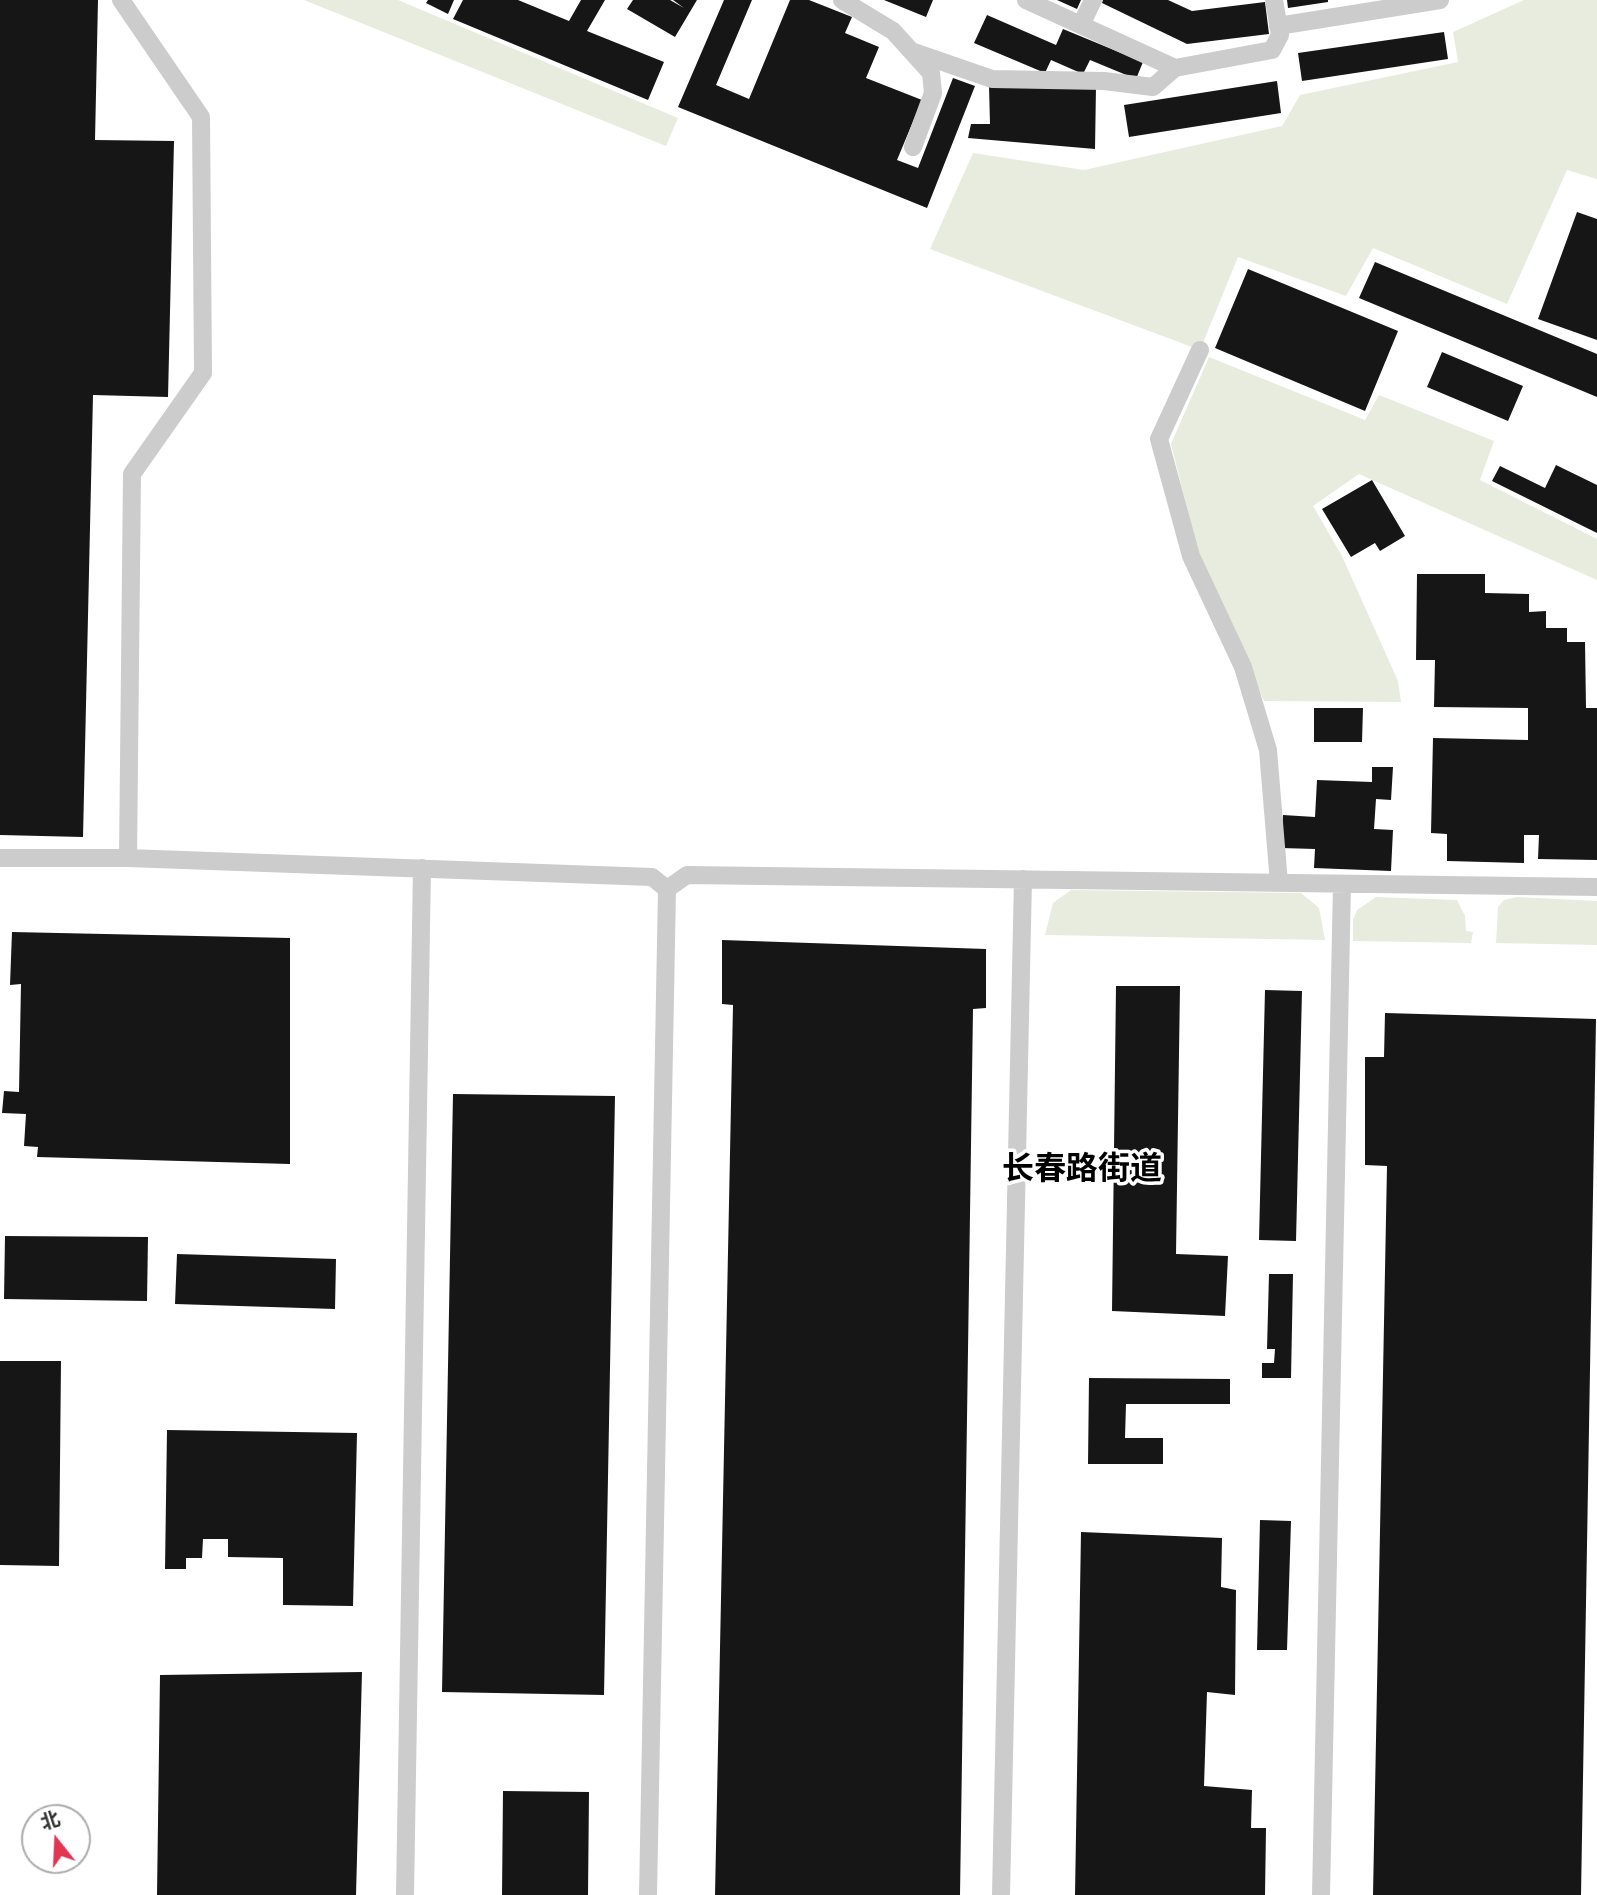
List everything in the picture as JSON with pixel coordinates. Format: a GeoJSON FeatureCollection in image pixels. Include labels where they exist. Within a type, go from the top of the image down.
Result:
{"type":"FeatureCollection","features":[{"type":"Feature","properties":{"kind":"lane"},"geometry":{"type":"LineString","coordinates":[[121,0],[201,117],[202,239],[203,373],[132,474],[128,858]]}},
{"type":"Feature","properties":{"kind":"lane"},"geometry":{"type":"LineString","coordinates":[[842,0],[893,31],[931,73],[933,93],[913,147]]}},
{"type":"Feature","properties":{"kind":"lane"},"geometry":{"type":"LineString","coordinates":[[1027,0],[1175,68]]}},
{"type":"Feature","properties":{"kind":"lane"},"geometry":{"type":"LineString","coordinates":[[1081,25],[1093,0]]}},
{"type":"Feature","properties":{"kind":"lane"},"geometry":{"type":"LineString","coordinates":[[914,52],[992,79],[1104,81],[1153,87],[1175,68],[1272,50],[1280,36],[1274,0]]}},
{"type":"Feature","properties":{"kind":"lane"},"geometry":{"type":"LineString","coordinates":[[1278,26],[1440,0]]}},
{"type":"Feature","properties":{"kind":"lane"},"geometry":{"type":"LineString","coordinates":[[1200,350],[1159,439],[1191,556],[1243,667],[1268,750],[1279,883]]}},
{"type":"Feature","properties":{"kind":"lane"},"geometry":{"type":"LineString","coordinates":[[0,858],[128,858],[652,877],[667,889]]}},
{"type":"Feature","properties":{"kind":"lane"},"geometry":{"type":"LineString","coordinates":[[405,1895],[422,869]]}},
{"type":"Feature","properties":{"kind":"lane"},"geometry":{"type":"LineString","coordinates":[[667,889],[687,875],[1597,887]]}},
{"type":"Feature","properties":{"kind":"lane"},"geometry":{"type":"LineString","coordinates":[[1001,1895],[1023,879]]}},
{"type":"Feature","properties":{"kind":"lane"},"geometry":{"type":"LineString","coordinates":[[1321,1895],[1342,884]]}},
{"type":"Feature","properties":{"kind":"lane"},"geometry":{"type":"LineString","coordinates":[[648,1895],[667,889]]}},
{"type":"Feature","properties":{"kind":"shaded area"},"geometry":{"type":"Polygon","coordinates":[[[304,0],[398,0],[678,118],[666,146],[304,0]]]}},
{"type":"Feature","properties":{"kind":"shaded area"},"geometry":{"type":"Polygon","coordinates":[[[1524,0],[1597,0],[1597,179],[1567,170],[1507,304],[1373,248],[1346,296],[1238,257],[1200,350],[930,249],[973,153],[1084,170],[1282,126],[1300,95],[1458,62],[1453,32],[1524,0]]]}},
{"type":"Feature","properties":{"kind":"shaded area"},"geometry":{"type":"Polygon","coordinates":[[[1209,357],[1365,420],[1379,395],[1494,441],[1480,480],[1597,539],[1597,580],[1359,474],[1313,506],[1342,556],[1398,681],[1401,702],[1264,701],[1197,548],[1171,444],[1209,357]]]}},
{"type":"Feature","properties":{"kind":"shaded area"},"geometry":{"type":"Polygon","coordinates":[[[1071,890],[1301,893],[1319,908],[1325,940],[1045,935],[1053,903],[1071,890]]]}},
{"type":"Feature","properties":{"kind":"shaded area"},"geometry":{"type":"Polygon","coordinates":[[[1376,897],[1457,900],[1465,916],[1466,931],[1473,932],[1471,943],[1353,941],[1353,920],[1357,910],[1376,897]]]}},
{"type":"Feature","properties":{"kind":"shaded area"},"geometry":{"type":"Polygon","coordinates":[[[1517,897],[1597,901],[1597,945],[1496,943],[1498,907],[1504,900],[1517,897]]]}},
{"type":"Feature","properties":{"kind":"building"},"geometry":{"type":"Polygon","coordinates":[[[0,0],[98,0],[95,140],[174,141],[168,397],[93,395],[83,837],[0,835],[0,0]]]}},
{"type":"Feature","properties":{"kind":"building"},"geometry":{"type":"Polygon","coordinates":[[[428,0],[454,0],[448,14],[426,3],[428,0]]]}},
{"type":"Feature","properties":{"kind":"building"},"geometry":{"type":"Polygon","coordinates":[[[463,0],[518,0],[569,21],[581,0],[605,0],[587,31],[664,62],[648,100],[453,19],[463,0]]]}},
{"type":"Feature","properties":{"kind":"building"},"geometry":{"type":"Polygon","coordinates":[[[633,0],[670,0],[684,8],[673,0],[697,0],[675,37],[627,9],[633,0]]]}},
{"type":"Feature","properties":{"kind":"building"},"geometry":{"type":"Polygon","coordinates":[[[724,0],[752,0],[716,85],[749,99],[790,0],[809,0],[852,17],[845,33],[879,47],[866,78],[922,100],[897,160],[918,168],[953,78],[975,86],[927,208],[678,107],[724,0]]]}},
{"type":"Feature","properties":{"kind":"building"},"geometry":{"type":"Polygon","coordinates":[[[884,0],[933,0],[926,17],[884,0]]]}},
{"type":"Feature","properties":{"kind":"building"},"geometry":{"type":"Polygon","coordinates":[[[1057,0],[1081,0],[1077,9],[1057,0]]]}},
{"type":"Feature","properties":{"kind":"building"},"geometry":{"type":"Polygon","coordinates":[[[1103,0],[1168,0],[1192,11],[1265,2],[1269,34],[1187,44],[1102,3],[1103,0]]]}},
{"type":"Feature","properties":{"kind":"building"},"geometry":{"type":"Polygon","coordinates":[[[1287,0],[1328,0],[1328,2],[1288,8],[1287,0]]]}},
{"type":"Feature","properties":{"kind":"building"},"geometry":{"type":"Polygon","coordinates":[[[987,15],[1056,45],[1063,29],[1143,62],[1136,79],[1090,60],[1083,74],[1051,60],[1045,73],[974,43],[987,15]]]}},
{"type":"Feature","properties":{"kind":"building"},"geometry":{"type":"Polygon","coordinates":[[[1444,32],[1448,59],[1302,81],[1298,53],[1444,32]]]}},
{"type":"Feature","properties":{"kind":"building"},"geometry":{"type":"Polygon","coordinates":[[[1277,81],[1281,113],[1129,137],[1124,105],[1277,81]]]}},
{"type":"Feature","properties":{"kind":"building"},"geometry":{"type":"Polygon","coordinates":[[[989,86],[1096,86],[1095,149],[968,138],[971,124],[990,124],[989,86]]]}},
{"type":"Feature","properties":{"kind":"building"},"geometry":{"type":"Polygon","coordinates":[[[1577,212],[1597,219],[1597,340],[1538,319],[1577,212]]]}},
{"type":"Feature","properties":{"kind":"building"},"geometry":{"type":"Polygon","coordinates":[[[1375,262],[1597,354],[1597,397],[1359,298],[1375,262]]]}},
{"type":"Feature","properties":{"kind":"building"},"geometry":{"type":"Polygon","coordinates":[[[1248,269],[1398,331],[1365,411],[1215,348],[1248,269]]]}},
{"type":"Feature","properties":{"kind":"building"},"geometry":{"type":"Polygon","coordinates":[[[1442,352],[1523,386],[1508,421],[1427,387],[1442,352]]]}},
{"type":"Feature","properties":{"kind":"building"},"geometry":{"type":"Polygon","coordinates":[[[1556,465],[1597,485],[1597,533],[1492,481],[1500,466],[1545,488],[1556,465]]]}},
{"type":"Feature","properties":{"kind":"building"},"geometry":{"type":"Polygon","coordinates":[[[1372,480],[1405,536],[1380,551],[1375,543],[1351,557],[1322,509],[1372,480]]]}},
{"type":"Feature","properties":{"kind":"building"},"geometry":{"type":"Polygon","coordinates":[[[1417,574],[1485,574],[1485,593],[1529,594],[1529,612],[1546,611],[1546,628],[1567,628],[1567,642],[1585,642],[1586,708],[1597,708],[1597,860],[1538,859],[1539,835],[1524,835],[1524,863],[1447,861],[1447,834],[1431,833],[1433,738],[1528,740],[1528,708],[1434,707],[1435,660],[1416,660],[1417,574]]]}},
{"type":"Feature","properties":{"kind":"building"},"geometry":{"type":"Polygon","coordinates":[[[1314,708],[1363,708],[1362,742],[1314,742],[1314,708]]]}},
{"type":"Feature","properties":{"kind":"building"},"geometry":{"type":"Polygon","coordinates":[[[1372,767],[1393,767],[1391,800],[1376,799],[1374,829],[1393,830],[1391,871],[1314,868],[1315,849],[1281,848],[1283,815],[1315,817],[1317,780],[1372,782],[1372,767]]]}},
{"type":"Feature","properties":{"kind":"building"},"geometry":{"type":"Polygon","coordinates":[[[12,932],[290,938],[290,1164],[37,1157],[38,1147],[24,1146],[26,1114],[2,1113],[4,1091],[19,1092],[21,984],[10,985],[12,932]]]}},
{"type":"Feature","properties":{"kind":"building"},"geometry":{"type":"Polygon","coordinates":[[[722,940],[986,949],[986,1008],[973,1009],[960,1895],[715,1895],[733,1005],[722,1004],[722,940]]]}},
{"type":"Feature","properties":{"kind":"building"},"geometry":{"type":"Polygon","coordinates":[[[1116,986],[1180,986],[1176,1254],[1228,1256],[1225,1316],[1112,1311],[1116,986]]]}},
{"type":"Feature","properties":{"kind":"building"},"geometry":{"type":"Polygon","coordinates":[[[1265,990],[1302,991],[1296,1241],[1259,1240],[1265,990]]]}},
{"type":"Feature","properties":{"kind":"building"},"geometry":{"type":"Polygon","coordinates":[[[1385,1013],[1596,1019],[1581,1895],[1373,1895],[1387,1166],[1365,1165],[1365,1057],[1384,1057],[1385,1013]]]}},
{"type":"Feature","properties":{"kind":"building"},"geometry":{"type":"Polygon","coordinates":[[[453,1094],[615,1096],[604,1695],[442,1692],[453,1094]]]}},
{"type":"Feature","properties":{"kind":"building"},"geometry":{"type":"Polygon","coordinates":[[[5,1236],[148,1237],[147,1301],[4,1299],[5,1236]]]}},
{"type":"Feature","properties":{"kind":"building"},"geometry":{"type":"Polygon","coordinates":[[[177,1254],[336,1259],[335,1309],[175,1304],[177,1254]]]}},
{"type":"Feature","properties":{"kind":"building"},"geometry":{"type":"Polygon","coordinates":[[[1269,1274],[1293,1274],[1291,1378],[1262,1378],[1262,1363],[1274,1363],[1275,1349],[1267,1349],[1269,1274]]]}},
{"type":"Feature","properties":{"kind":"building"},"geometry":{"type":"Polygon","coordinates":[[[0,1361],[61,1361],[59,1566],[0,1565],[0,1361]]]}},
{"type":"Feature","properties":{"kind":"building"},"geometry":{"type":"Polygon","coordinates":[[[1089,1378],[1230,1379],[1230,1404],[1126,1404],[1125,1438],[1163,1438],[1163,1464],[1088,1464],[1089,1378]]]}},
{"type":"Feature","properties":{"kind":"building"},"geometry":{"type":"Polygon","coordinates":[[[167,1430],[357,1433],[353,1606],[283,1605],[283,1558],[228,1557],[228,1539],[203,1539],[202,1558],[186,1558],[186,1569],[165,1569],[167,1430]]]}},
{"type":"Feature","properties":{"kind":"building"},"geometry":{"type":"Polygon","coordinates":[[[1260,1520],[1291,1521],[1287,1650],[1257,1650],[1260,1520]]]}},
{"type":"Feature","properties":{"kind":"building"},"geometry":{"type":"Polygon","coordinates":[[[1081,1532],[1222,1538],[1221,1587],[1236,1590],[1235,1695],[1207,1692],[1204,1786],[1252,1790],[1251,1828],[1266,1828],[1265,1895],[1075,1895],[1081,1532]]]}},
{"type":"Feature","properties":{"kind":"building"},"geometry":{"type":"Polygon","coordinates":[[[362,1672],[356,1895],[157,1895],[160,1675],[362,1672]]]}},
{"type":"Feature","properties":{"kind":"building"},"geometry":{"type":"Polygon","coordinates":[[[503,1791],[589,1792],[588,1895],[502,1895],[503,1791]]]}},
{"type":"Feature","properties":{"kind":"district","name":"长春路街道"},"geometry":{"type":"Point","coordinates":[1082,1171]}}]}
